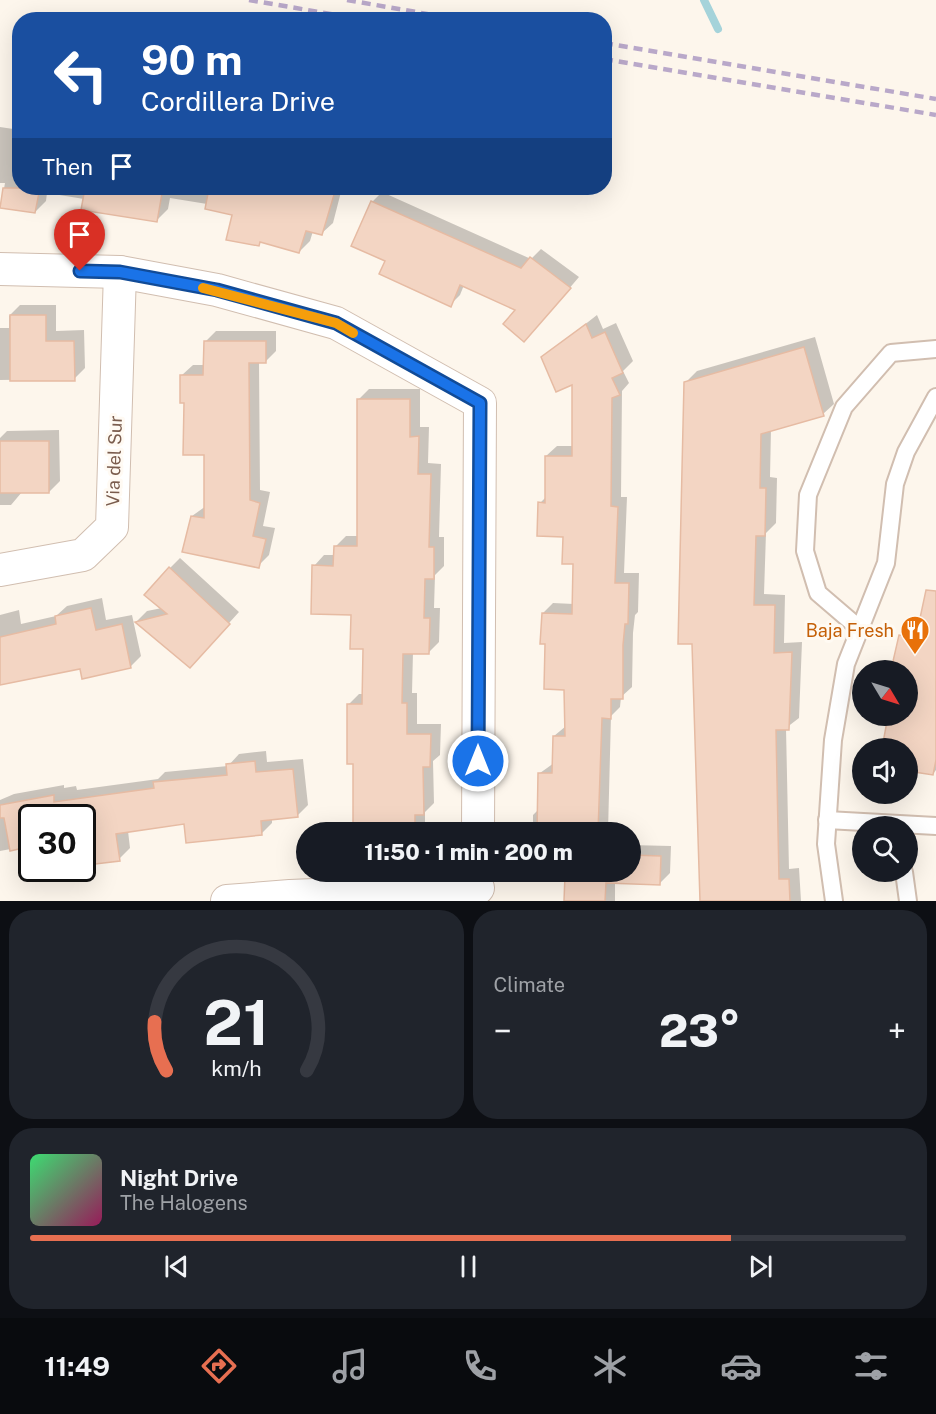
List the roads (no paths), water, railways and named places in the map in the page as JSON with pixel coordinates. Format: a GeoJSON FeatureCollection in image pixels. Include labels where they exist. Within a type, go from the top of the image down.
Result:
{"type":"FeatureCollection","features":[{"type":"Feature","properties":{"kind":"street"},"geometry":{"type":"LineString","coordinates":[[0,268],[120,272],[217,290],[336,323],[480,403],[478,822]]}},
{"type":"Feature","properties":{"kind":"street","name":"Via del Sur"},"geometry":{"type":"LineString","coordinates":[[0,570],[83,555],[111,527],[120,272]]}},
{"type":"Feature","properties":{"kind":"street"},"geometry":{"type":"LineString","coordinates":[[227,901],[478,887]]}},
{"type":"Feature","properties":{"kind":"lane"},"geometry":{"type":"LineString","coordinates":[[860,629],[818,593],[806,552],[808,495],[844,406],[891,353],[936,349]]}},
{"type":"Feature","properties":{"kind":"lane"},"geometry":{"type":"LineString","coordinates":[[834,901],[826,844],[827,820],[833,740],[846,664],[885,562],[895,484],[906,452],[936,397]]}},
{"type":"Feature","properties":{"kind":"lane"},"geometry":{"type":"LineString","coordinates":[[827,820],[852,822]]}},
{"type":"Feature","properties":{"kind":"lane"},"geometry":{"type":"LineString","coordinates":[[918,826],[936,826]]}},
{"type":"Feature","properties":{"kind":"lane"},"geometry":{"type":"LineString","coordinates":[[905,882],[908,901]]}},
{"type":"Feature","properties":{"kind":"waterway"},"geometry":{"type":"LineString","coordinates":[[704,0],[718,29]]}},
{"type":"Feature","properties":{"kind":"railway"},"geometry":{"type":"LineString","coordinates":[[249,0],[319,12]]}},
{"type":"Feature","properties":{"kind":"railway"},"geometry":{"type":"LineString","coordinates":[[347,0],[416,12]]}},
{"type":"Feature","properties":{"kind":"railway"},"geometry":{"type":"LineString","coordinates":[[612,44],[936,99]]}},
{"type":"Feature","properties":{"kind":"railway"},"geometry":{"type":"LineString","coordinates":[[612,60],[936,115]]}},
{"type":"Feature","properties":{"kind":"place","name":"Baja Fresh"},"geometry":{"type":"Point","coordinates":[915,656]}}]}
